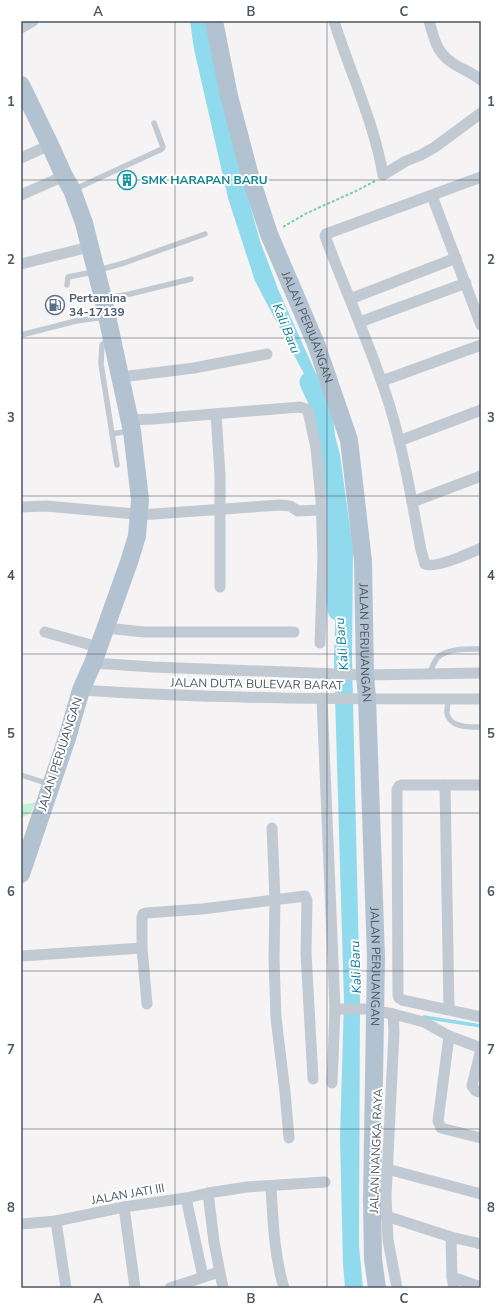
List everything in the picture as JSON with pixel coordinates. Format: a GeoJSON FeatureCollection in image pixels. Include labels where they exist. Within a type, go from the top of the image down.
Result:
{"type":"FeatureCollection","features":[{"type":"Feature","properties":{"kind":"main road","name":"JALAN PERJUANGAN"},"geometry":{"type":"LineString","coordinates":[[214,21],[228,96],[250,176],[269,234],[316,344],[348,440],[356,492],[363,561],[360,675],[361,698],[376,950],[371,1009],[373,1259],[377,1288]]}},
{"type":"Feature","properties":{"kind":"main road","name":"JALAN PERJUANGAN"},"geometry":{"type":"LineString","coordinates":[[21,86],[68,183],[84,223],[103,298],[131,427],[139,484],[140,516],[137,536],[131,556],[96,655],[81,690],[67,738],[21,873]]}},
{"type":"Feature","properties":{"kind":"street"},"geometry":{"type":"LineString","coordinates":[[21,28],[33,21]]}},
{"type":"Feature","properties":{"kind":"street"},"geometry":{"type":"LineString","coordinates":[[334,21],[367,114],[383,175],[406,161],[421,156],[481,113]]}},
{"type":"Feature","properties":{"kind":"street"},"geometry":{"type":"LineString","coordinates":[[429,21],[437,46],[443,57],[459,67],[473,73],[481,80]]}},
{"type":"Feature","properties":{"kind":"street"},"geometry":{"type":"LineString","coordinates":[[21,158],[50,145]]}},
{"type":"Feature","properties":{"kind":"street"},"geometry":{"type":"LineString","coordinates":[[481,177],[325,235],[382,381],[399,441],[425,564],[427,566],[439,564],[481,548]]}},
{"type":"Feature","properties":{"kind":"street"},"geometry":{"type":"LineString","coordinates":[[21,195],[68,183]]}},
{"type":"Feature","properties":{"kind":"street"},"geometry":{"type":"LineString","coordinates":[[432,196],[481,325]]}},
{"type":"Feature","properties":{"kind":"street"},"geometry":{"type":"LineString","coordinates":[[21,264],[89,247]]}},
{"type":"Feature","properties":{"kind":"street"},"geometry":{"type":"LineString","coordinates":[[350,299],[456,258]]}},
{"type":"Feature","properties":{"kind":"street"},"geometry":{"type":"LineString","coordinates":[[360,322],[466,284]]}},
{"type":"Feature","properties":{"kind":"street"},"geometry":{"type":"LineString","coordinates":[[382,381],[481,345]]}},
{"type":"Feature","properties":{"kind":"street"},"geometry":{"type":"LineString","coordinates":[[121,377],[194,368],[267,354]]}},
{"type":"Feature","properties":{"kind":"street"},"geometry":{"type":"LineString","coordinates":[[131,427],[216,414],[300,407],[308,410],[316,448],[321,510],[323,557],[320,643]]}},
{"type":"Feature","properties":{"kind":"street"},"geometry":{"type":"LineString","coordinates":[[399,441],[481,410]]}},
{"type":"Feature","properties":{"kind":"street"},"geometry":{"type":"LineString","coordinates":[[216,414],[220,475],[220,587]]}},
{"type":"Feature","properties":{"kind":"street"},"geometry":{"type":"LineString","coordinates":[[412,502],[481,476]]}},
{"type":"Feature","properties":{"kind":"street"},"geometry":{"type":"LineString","coordinates":[[21,507],[46,506],[135,514],[140,516],[280,505],[290,506],[298,511],[321,510]]}},
{"type":"Feature","properties":{"kind":"street"},"geometry":{"type":"LineString","coordinates":[[106,628],[144,632],[294,632]]}},
{"type":"Feature","properties":{"kind":"street","name":"JALAN DUTA BULEVAR BARAT"},"geometry":{"type":"LineString","coordinates":[[45,632],[96,655],[153,667],[360,675],[481,673]]}},
{"type":"Feature","properties":{"kind":"street","name":"JALAN DUTA BULEVAR BARAT"},"geometry":{"type":"LineString","coordinates":[[81,690],[162,695],[481,699]]}},
{"type":"Feature","properties":{"kind":"street"},"geometry":{"type":"LineString","coordinates":[[326,698],[339,1008],[332,1083]]}},
{"type":"Feature","properties":{"kind":"street"},"geometry":{"type":"LineString","coordinates":[[481,785],[402,785],[399,786],[397,790],[399,998],[402,1000],[481,1017]]}},
{"type":"Feature","properties":{"kind":"street"},"geometry":{"type":"LineString","coordinates":[[445,785],[449,1009]]}},
{"type":"Feature","properties":{"kind":"street"},"geometry":{"type":"LineString","coordinates":[[272,828],[275,899],[274,959],[276,1018],[289,1138]]}},
{"type":"Feature","properties":{"kind":"street"},"geometry":{"type":"LineString","coordinates":[[147,1004],[142,948],[143,914],[202,909],[302,895],[306,897],[307,900],[306,953],[313,1079]]}},
{"type":"Feature","properties":{"kind":"street"},"geometry":{"type":"LineString","coordinates":[[21,956],[142,948]]}},
{"type":"Feature","properties":{"kind":"street"},"geometry":{"type":"LineString","coordinates":[[339,1008],[371,1009],[424,1022],[449,1036],[481,1048],[472,1086],[474,1090],[481,1092]]}},
{"type":"Feature","properties":{"kind":"street","name":"JALAN NANGKA RAYA"},"geometry":{"type":"LineString","coordinates":[[393,1014],[394,1032],[386,1216],[388,1240],[397,1288]]}},
{"type":"Feature","properties":{"kind":"street"},"geometry":{"type":"LineString","coordinates":[[449,1036],[438,1121],[441,1128],[481,1138]]}},
{"type":"Feature","properties":{"kind":"street"},"geometry":{"type":"LineString","coordinates":[[387,1169],[481,1194]]}},
{"type":"Feature","properties":{"kind":"street","name":"JALAN JATI III"},"geometry":{"type":"LineString","coordinates":[[21,1224],[56,1221],[124,1207],[247,1187],[271,1187],[325,1182]]}},
{"type":"Feature","properties":{"kind":"street"},"geometry":{"type":"LineString","coordinates":[[271,1187],[276,1248],[284,1288]]}},
{"type":"Feature","properties":{"kind":"street"},"geometry":{"type":"LineString","coordinates":[[208,1193],[222,1288]]}},
{"type":"Feature","properties":{"kind":"street"},"geometry":{"type":"LineString","coordinates":[[186,1198],[203,1277]]}},
{"type":"Feature","properties":{"kind":"street"},"geometry":{"type":"LineString","coordinates":[[124,1207],[135,1288]]}},
{"type":"Feature","properties":{"kind":"street"},"geometry":{"type":"LineString","coordinates":[[386,1216],[451,1237],[481,1244]]}},
{"type":"Feature","properties":{"kind":"street"},"geometry":{"type":"LineString","coordinates":[[56,1221],[66,1288]]}},
{"type":"Feature","properties":{"kind":"street"},"geometry":{"type":"LineString","coordinates":[[451,1237],[452,1277],[454,1288]]}},
{"type":"Feature","properties":{"kind":"street"},"geometry":{"type":"LineString","coordinates":[[170,1288],[219,1272]]}},
{"type":"Feature","properties":{"kind":"street"},"geometry":{"type":"LineString","coordinates":[[452,1277],[481,1287]]}},
{"type":"Feature","properties":{"kind":"lane"},"geometry":{"type":"LineString","coordinates":[[68,183],[162,149],[163,147],[154,123]]}},
{"type":"Feature","properties":{"kind":"lane"},"geometry":{"type":"LineString","coordinates":[[66,285],[68,277],[124,263],[205,234]]}},
{"type":"Feature","properties":{"kind":"lane"},"geometry":{"type":"LineString","coordinates":[[103,298],[130,294],[191,279]]}},
{"type":"Feature","properties":{"kind":"lane"},"geometry":{"type":"LineString","coordinates":[[21,335],[76,319],[107,317]]}},
{"type":"Feature","properties":{"kind":"lane"},"geometry":{"type":"LineString","coordinates":[[112,339],[102,345],[100,353],[117,465]]}},
{"type":"Feature","properties":{"kind":"lane"},"geometry":{"type":"LineString","coordinates":[[112,434],[131,427]]}},
{"type":"Feature","properties":{"kind":"lane"},"geometry":{"type":"LineString","coordinates":[[429,674],[438,657],[459,649],[481,649]]}},
{"type":"Feature","properties":{"kind":"lane"},"geometry":{"type":"LineString","coordinates":[[448,699],[447,713],[450,720],[460,726],[481,727]]}},
{"type":"Feature","properties":{"kind":"lane"},"geometry":{"type":"LineString","coordinates":[[21,775],[51,784]]}},
{"type":"Feature","properties":{"kind":"path"},"geometry":{"type":"LineString","coordinates":[[269,234],[307,213],[374,182],[383,175]]}},
{"type":"Feature","properties":{"kind":"green space"},"geometry":{"type":"Polygon","coordinates":[[[36,802],[30,814],[21,818],[21,805],[36,802]]]}},
{"type":"Feature","properties":{"kind":"water"},"geometry":{"type":"Polygon","coordinates":[[[190,21],[206,21],[230,132],[260,241],[278,289],[317,376],[328,408],[340,455],[353,549],[352,659],[360,1001],[359,1246],[363,1288],[345,1288],[343,1263],[340,1137],[344,1001],[334,662],[337,551],[332,457],[322,408],[255,281],[228,198],[194,49],[190,21]]]}},
{"type":"Feature","properties":{"kind":"waterway","name":"Kali Baru"},"geometry":{"type":"LineString","coordinates":[[310,382],[322,408],[338,610]]}},
{"type":"Feature","properties":{"kind":"waterway"},"geometry":{"type":"LineString","coordinates":[[424,1017],[481,1026]]}},
{"type":"Feature","properties":{"kind":"place","name":"SMK HARAPAN BARU"},"geometry":{"type":"Point","coordinates":[127,180]}},
{"type":"Feature","properties":{"kind":"place","name":"Pertamina 34-17139"},"geometry":{"type":"Point","coordinates":[55,305]}}]}
